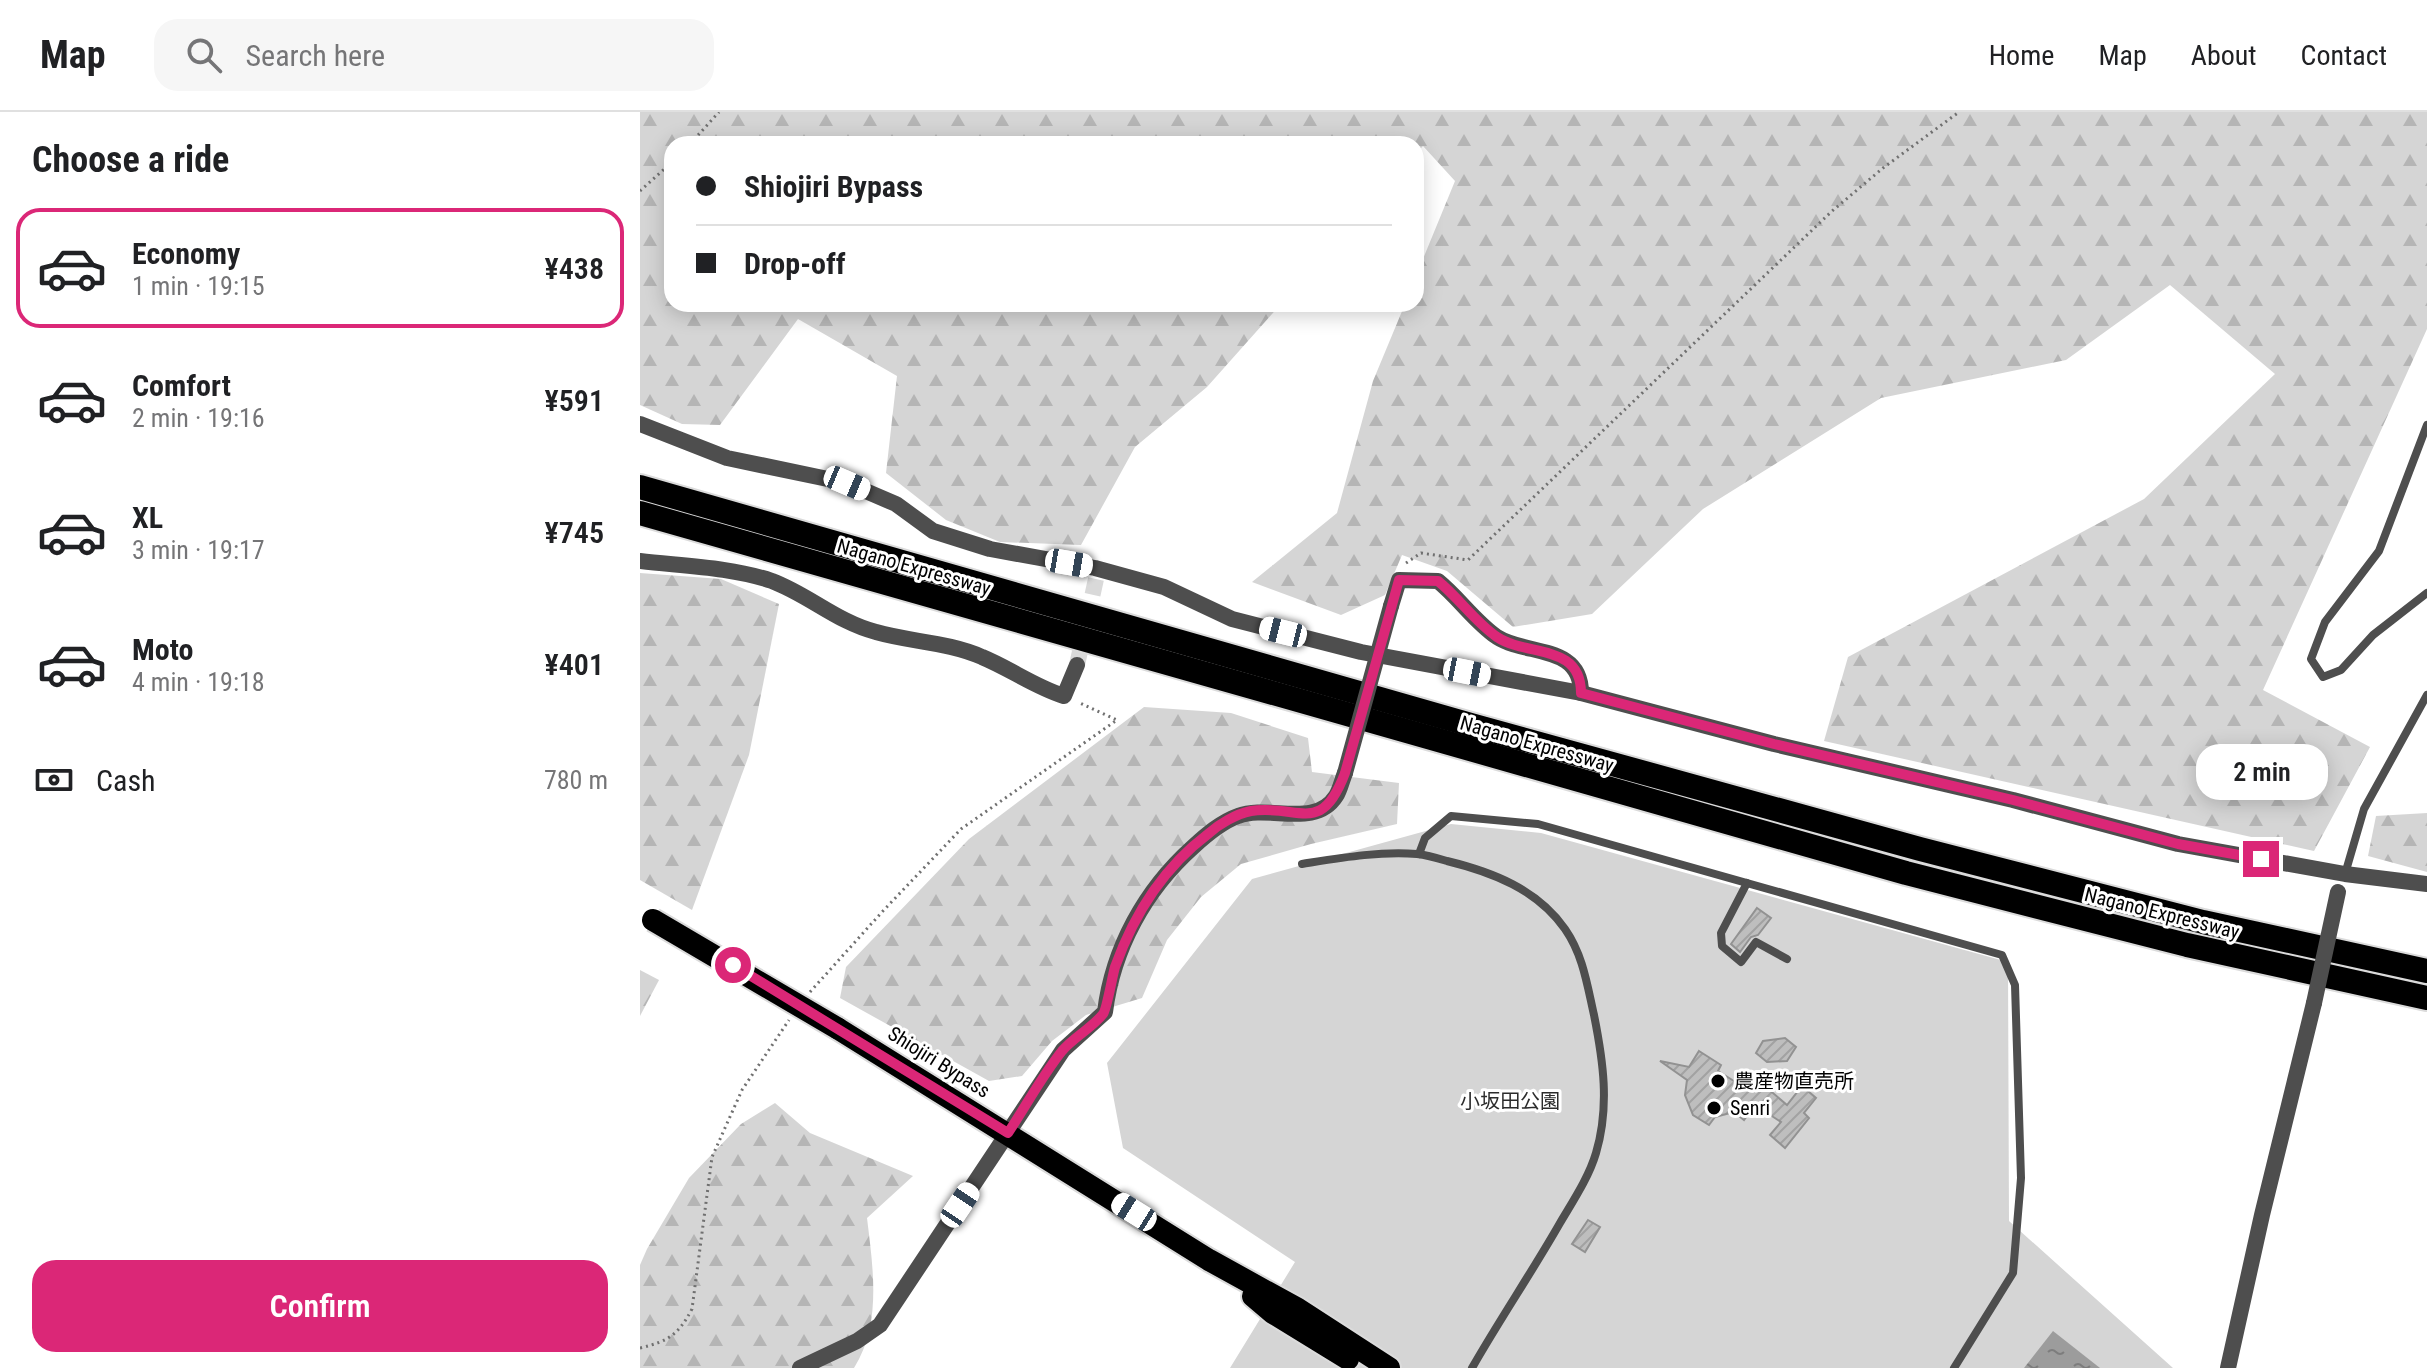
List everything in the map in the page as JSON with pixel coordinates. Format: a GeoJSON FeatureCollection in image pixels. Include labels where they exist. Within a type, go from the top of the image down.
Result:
{"type":"FeatureCollection","features":[{"type":"Feature","properties":{"kind":"highway","name":"Nagano Expressway"},"geometry":{"type":"LineString","coordinates":[[640,487],[1456,721],[1920,849],[2203,922],[2427,971]]}},
{"type":"Feature","properties":{"kind":"highway","name":"Nagano Expressway"},"geometry":{"type":"LineString","coordinates":[[640,513],[1906,873],[2187,945],[2427,998]]}},
{"type":"Feature","properties":{"kind":"highway","name":"Shiojiri Bypass"},"geometry":{"type":"LineString","coordinates":[[646,916],[837,1028],[1209,1260],[1298,1309],[1389,1368]]}},
{"type":"Feature","properties":{"kind":"highway","name":"Shiojiri Bypass"},"geometry":{"type":"LineString","coordinates":[[1209,1260],[1273,1313],[1362,1368]]}},
{"type":"Feature","properties":{"kind":"street"},"geometry":{"type":"LineString","coordinates":[[640,424],[727,458],[847,483],[896,504],[933,531],[990,549],[1164,587],[1232,619],[1332,645],[1581,693],[2178,844],[2345,874],[2427,884]]}},
{"type":"Feature","properties":{"kind":"street"},"geometry":{"type":"LineString","coordinates":[[640,561],[748,575],[771,581],[841,620],[875,632],[955,647],[983,657],[1040,688],[1064,696],[1077,665]]}},
{"type":"Feature","properties":{"kind":"street"},"geometry":{"type":"LineString","coordinates":[[800,1368],[857,1341],[880,1325],[1063,1050],[1105,1012],[1108,988],[1127,935],[1151,891],[1177,861],[1208,833],[1235,817],[1251,811],[1312,814],[1336,797],[1399,580],[1438,581],[1500,639],[1565,660],[1578,671],[1581,693]]}},
{"type":"Feature","properties":{"kind":"street"},"geometry":{"type":"LineString","coordinates":[[2228,1368],[2338,892],[2345,874]]}},
{"type":"Feature","properties":{"kind":"lane"},"geometry":{"type":"LineString","coordinates":[[2427,425],[2379,551],[2325,622],[2311,659],[2323,677],[2341,670],[2373,635],[2427,593]]}},
{"type":"Feature","properties":{"kind":"lane"},"geometry":{"type":"LineString","coordinates":[[2345,874],[2364,809],[2427,695]]}},
{"type":"Feature","properties":{"kind":"lane"},"geometry":{"type":"LineString","coordinates":[[1419,854],[1425,838],[1451,816],[1538,824],[2002,955],[2015,985],[2021,1178],[2013,1273],[1954,1368]]}},
{"type":"Feature","properties":{"kind":"lane"},"geometry":{"type":"LineString","coordinates":[[1302,864],[1381,854],[1419,854],[1480,869],[1509,881],[1550,912],[1565,928],[1587,977],[1602,1050],[1603,1117],[1596,1154],[1575,1199],[1472,1368]]}},
{"type":"Feature","properties":{"kind":"lane"},"geometry":{"type":"LineString","coordinates":[[1747,883],[1721,933],[1722,946],[1741,962],[1756,942],[1787,959]]}},
{"type":"Feature","properties":{"kind":"path"},"geometry":{"type":"LineString","coordinates":[[697,136],[719,112]]}},
{"type":"Feature","properties":{"kind":"path"},"geometry":{"type":"LineString","coordinates":[[1399,580],[1407,561],[1421,553],[1468,560],[1831,212],[1883,168],[1959,112]]}},
{"type":"Feature","properties":{"kind":"path"},"geometry":{"type":"LineString","coordinates":[[640,191],[664,169]]}},
{"type":"Feature","properties":{"kind":"path"},"geometry":{"type":"LineString","coordinates":[[809,993],[961,829],[1117,720],[1064,696]]}},
{"type":"Feature","properties":{"kind":"path"},"geometry":{"type":"LineString","coordinates":[[640,1348],[665,1342],[683,1327],[692,1309],[712,1157],[742,1090],[792,1016]]}},
{"type":"Feature","properties":{"kind":"green space"},"geometry":{"type":"Polygon","coordinates":[[[640,112],[2427,112],[2427,329],[2263,690],[2370,747],[2314,851],[1824,741],[1848,657],[2144,499],[2275,374],[2170,285],[2066,360],[1881,398],[1703,509],[1592,614],[1513,627],[1447,571],[1402,555],[1385,595],[1341,615],[1252,582],[1337,513],[1373,381],[1402,312],[1424,312],[1424,257],[1455,181],[1424,147],[1424,136],[664,136],[664,312],[1274,312],[1207,387],[1135,447],[1081,545],[1000,542],[946,520],[886,473],[897,376],[798,319],[720,425],[682,424],[640,405],[640,112]]]}},
{"type":"Feature","properties":{"kind":"green space"},"geometry":{"type":"Polygon","coordinates":[[[640,573],[721,579],[779,604],[749,755],[692,910],[640,880],[640,573]]]}},
{"type":"Feature","properties":{"kind":"green space"},"geometry":{"type":"Polygon","coordinates":[[[1144,707],[1231,713],[1308,738],[1312,772],[1399,783],[1397,824],[1241,864],[1201,897],[1167,940],[1142,998],[1086,1015],[1052,1041],[1022,1076],[989,1081],[840,998],[846,967],[969,839],[1144,707]]]}},
{"type":"Feature","properties":{"kind":"green space"},"geometry":{"type":"Polygon","coordinates":[[[2427,813],[2427,872],[2368,856],[2376,816],[2427,813]]]}},
{"type":"Feature","properties":{"kind":"green space","name":"小坂田公園"},"geometry":{"type":"Polygon","coordinates":[[[1451,824],[1541,833],[2008,962],[2009,1221],[2173,1368],[1230,1368],[1295,1262],[1123,1148],[1107,1063],[1252,879],[1451,824]]]}},
{"type":"Feature","properties":{"kind":"green space"},"geometry":{"type":"Polygon","coordinates":[[[640,970],[659,980],[640,1016],[640,970]]]}},
{"type":"Feature","properties":{"kind":"green space"},"geometry":{"type":"Polygon","coordinates":[[[775,1103],[810,1133],[913,1176],[867,1218],[873,1295],[869,1333],[863,1351],[854,1368],[640,1368],[640,1265],[647,1249],[689,1178],[741,1124],[775,1103]]]}},
{"type":"Feature","properties":{"kind":"water"},"geometry":{"type":"Polygon","coordinates":[[[2053,1331],[2100,1368],[2024,1368],[2053,1331]]]}},
{"type":"Feature","properties":{"kind":"building"},"geometry":{"type":"Polygon","coordinates":[[[1757,908],[1771,918],[1740,952],[1731,944],[1757,908]]]}},
{"type":"Feature","properties":{"kind":"building"},"geometry":{"type":"Polygon","coordinates":[[[1785,1038],[1796,1047],[1787,1061],[1767,1062],[1756,1053],[1763,1041],[1785,1038]]]}},
{"type":"Feature","properties":{"kind":"building"},"geometry":{"type":"Polygon","coordinates":[[[1699,1051],[1721,1065],[1718,1071],[1745,1088],[1753,1076],[1787,1105],[1802,1086],[1816,1098],[1804,1113],[1809,1118],[1785,1148],[1770,1135],[1781,1122],[1755,1105],[1744,1120],[1734,1112],[1715,1117],[1709,1125],[1693,1115],[1685,1095],[1687,1080],[1660,1061],[1689,1067],[1699,1051]]]}},
{"type":"Feature","properties":{"kind":"building"},"geometry":{"type":"Polygon","coordinates":[[[1588,1220],[1600,1227],[1585,1252],[1572,1244],[1588,1220]]]}},
{"type":"Feature","properties":{"kind":"tunnel"},"geometry":{"type":"LineString","coordinates":[[1077,665],[1096,579]]}},
{"type":"Feature","properties":{"kind":"place","name":"農産物直売所"},"geometry":{"type":"Point","coordinates":[1718,1081]}},
{"type":"Feature","properties":{"kind":"place","name":"Senri"},"geometry":{"type":"Point","coordinates":[1714,1108]}},
{"type":"Feature","properties":{"kind":"route"},"geometry":{"type":"LineString","coordinates":[[733,965],[1008,1133],[1063,1050],[1105,1012],[1108,988],[1127,935],[1151,891],[1177,861],[1208,833],[1235,817],[1251,811],[1312,814],[1336,797],[1399,580],[1438,581],[1500,639],[1565,660],[1578,671],[1581,693],[2178,844],[2261,859]]}}]}
